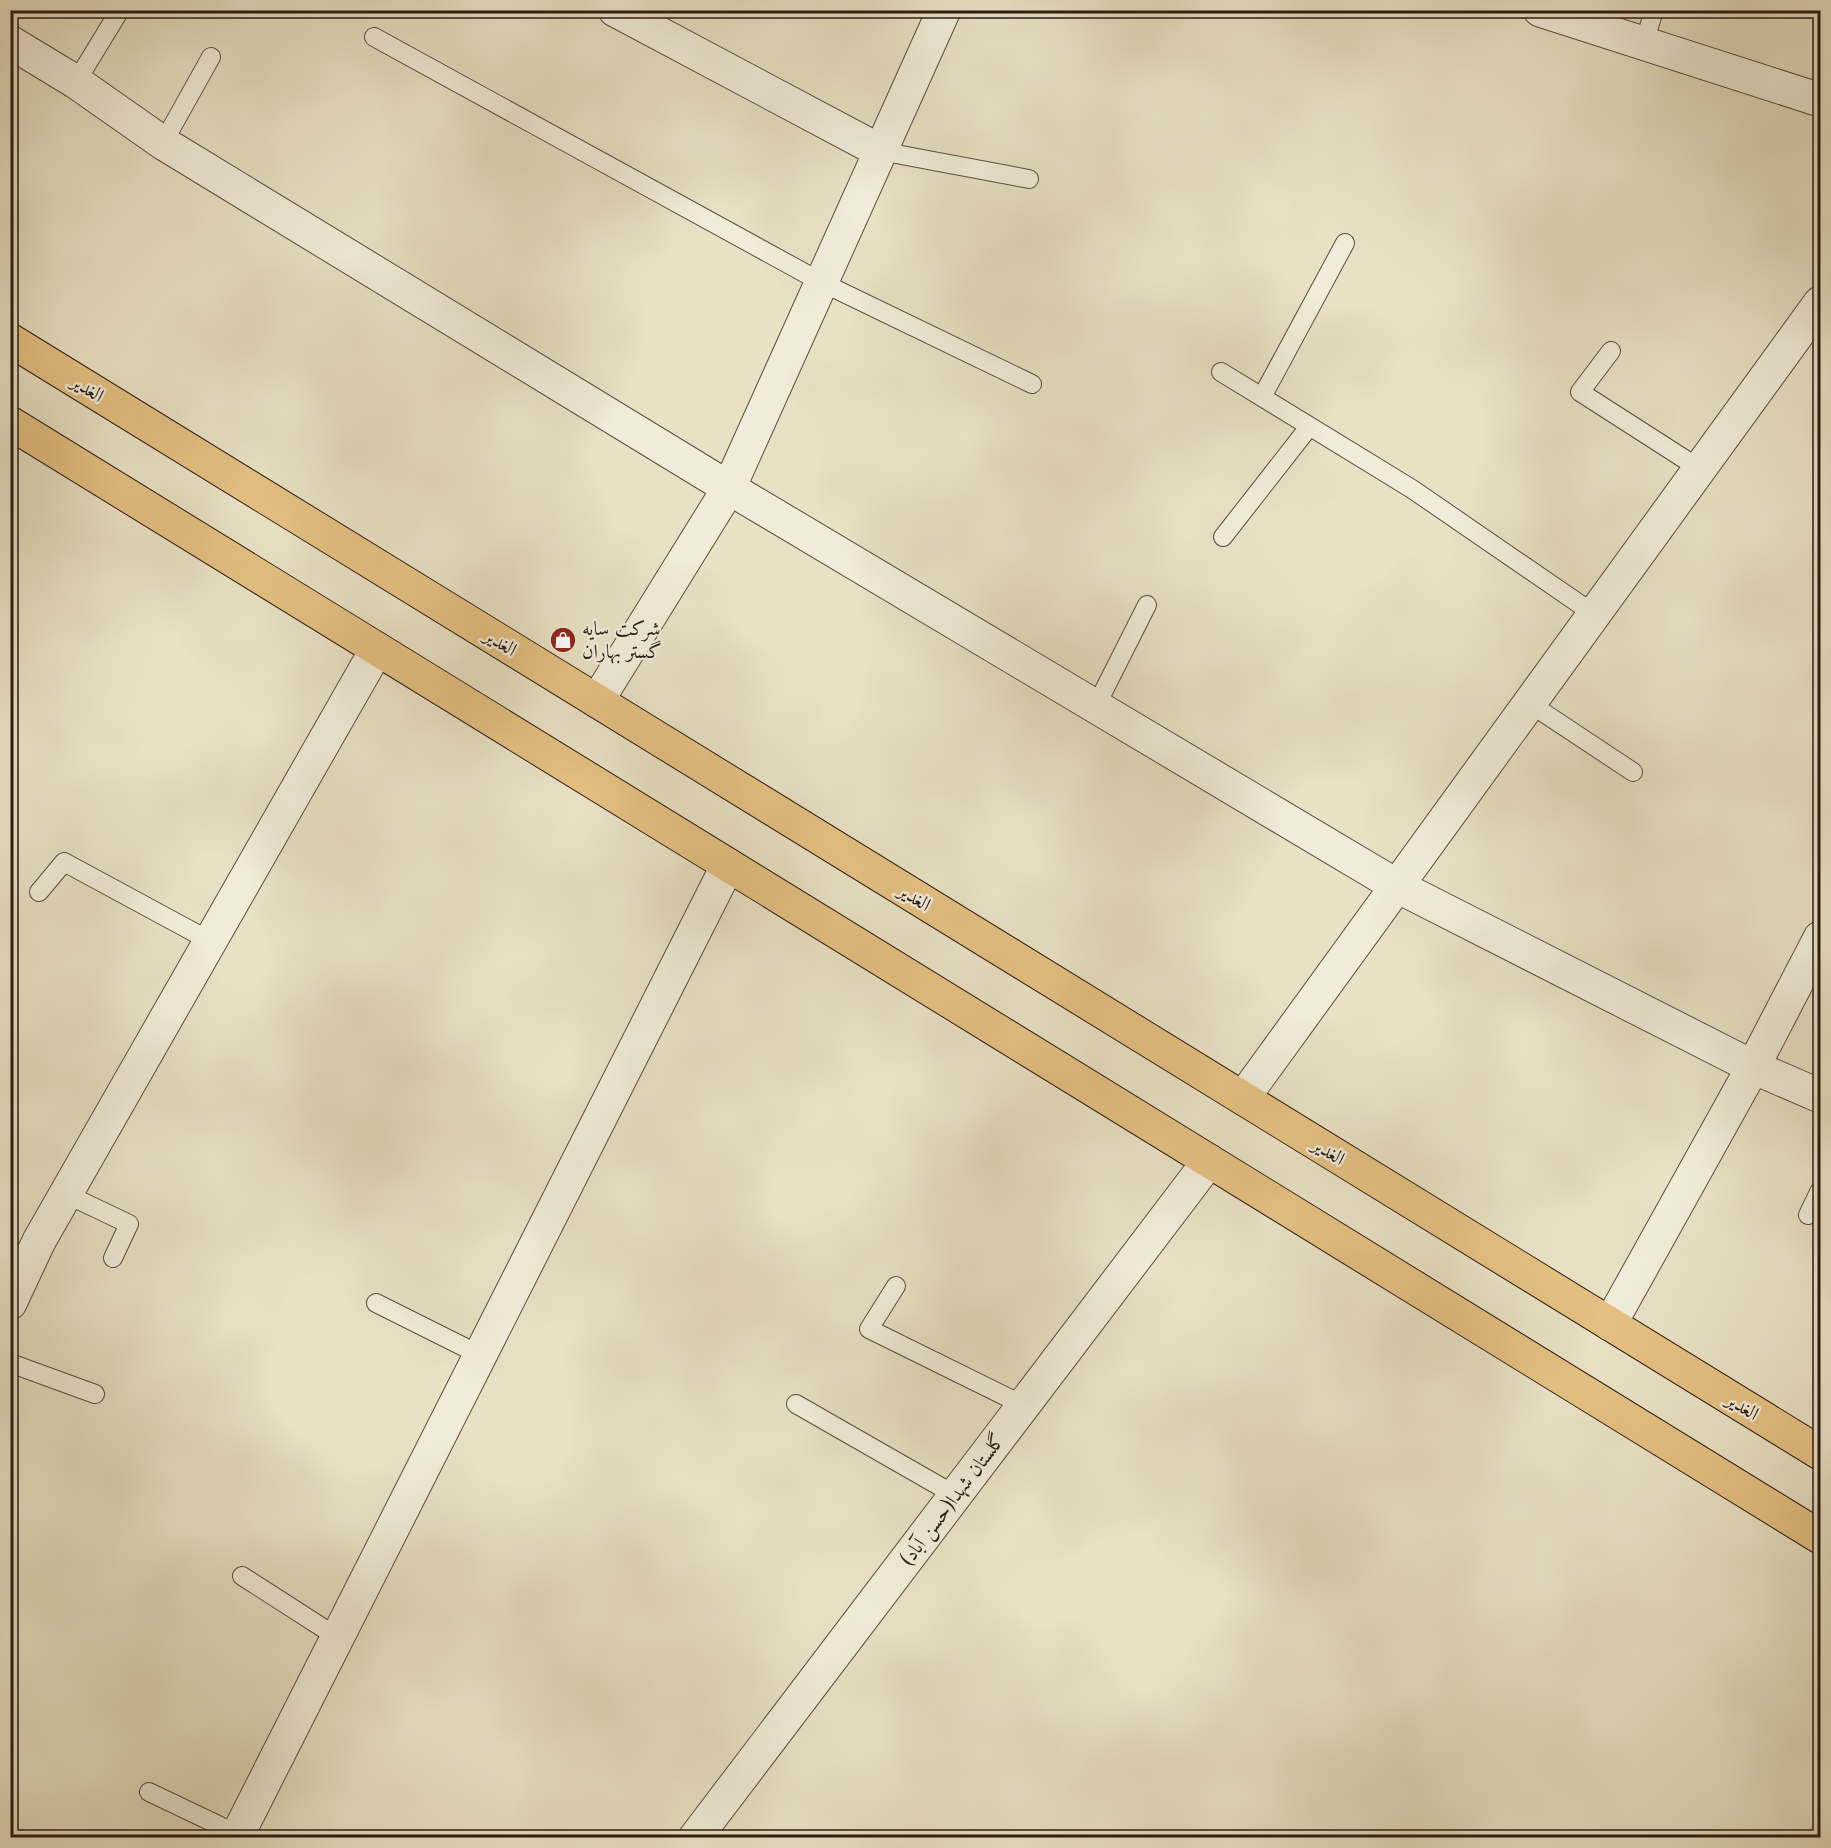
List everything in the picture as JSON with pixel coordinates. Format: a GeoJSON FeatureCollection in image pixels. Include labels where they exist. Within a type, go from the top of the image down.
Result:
{"type":"FeatureCollection","features":[{"type":"Feature","properties":{"kind":"main road","name":"الغدیر"},"geometry":{"type":"LineString","coordinates":[[10,340],[1821,1454]]}},
{"type":"Feature","properties":{"kind":"main road"},"geometry":{"type":"LineString","coordinates":[[10,423],[1821,1536]]}},
{"type":"Feature","properties":{"kind":"street"},"geometry":{"type":"LineString","coordinates":[[615,10],[880,151]]}},
{"type":"Feature","properties":{"kind":"street"},"geometry":{"type":"LineString","coordinates":[[597,701],[729,488],[944,10]]}},
{"type":"Feature","properties":{"kind":"street"},"geometry":{"type":"LineString","coordinates":[[1540,10],[1821,100]]}},
{"type":"Feature","properties":{"kind":"street"},"geometry":{"type":"LineString","coordinates":[[10,42],[76,82],[163,143],[729,488],[1397,886],[1753,1067],[1821,1096]]}},
{"type":"Feature","properties":{"kind":"street"},"geometry":{"type":"LineString","coordinates":[[1243,1098],[1821,303]]}},
{"type":"Feature","properties":{"kind":"street"},"geometry":{"type":"LineString","coordinates":[[10,1303],[39,1241],[377,649]]}},
{"type":"Feature","properties":{"kind":"street"},"geometry":{"type":"LineString","coordinates":[[236,1836],[728,864]]}},
{"type":"Feature","properties":{"kind":"street"},"geometry":{"type":"LineString","coordinates":[[1610,1324],[1753,1067],[1821,938]]}},
{"type":"Feature","properties":{"kind":"street","name":"گلستان شهدا(حسن آباد)"},"geometry":{"type":"LineString","coordinates":[[695,1838],[1209,1161]]}},
{"type":"Feature","properties":{"kind":"lane"},"geometry":{"type":"LineString","coordinates":[[76,82],[120,10]]}},
{"type":"Feature","properties":{"kind":"lane"},"geometry":{"type":"LineString","coordinates":[[1644,44],[1654,10]]}},
{"type":"Feature","properties":{"kind":"lane"},"geometry":{"type":"LineString","coordinates":[[374,37],[821,282],[1032,384]]}},
{"type":"Feature","properties":{"kind":"lane"},"geometry":{"type":"LineString","coordinates":[[163,143],[211,57]]}},
{"type":"Feature","properties":{"kind":"lane"},"geometry":{"type":"LineString","coordinates":[[880,151],[1029,179]]}},
{"type":"Feature","properties":{"kind":"lane"},"geometry":{"type":"LineString","coordinates":[[1262,397],[1345,243]]}},
{"type":"Feature","properties":{"kind":"lane"},"geometry":{"type":"LineString","coordinates":[[1611,351],[1580,392],[1700,469]]}},
{"type":"Feature","properties":{"kind":"lane"},"geometry":{"type":"LineString","coordinates":[[1221,372],[1412,489],[1594,614]]}},
{"type":"Feature","properties":{"kind":"lane"},"geometry":{"type":"LineString","coordinates":[[1223,537],[1309,427]]}},
{"type":"Feature","properties":{"kind":"lane"},"geometry":{"type":"LineString","coordinates":[[1096,706],[1147,605]]}},
{"type":"Feature","properties":{"kind":"lane"},"geometry":{"type":"LineString","coordinates":[[1529,704],[1633,772]]}},
{"type":"Feature","properties":{"kind":"lane"},"geometry":{"type":"LineString","coordinates":[[39,892],[64,862],[210,941]]}},
{"type":"Feature","properties":{"kind":"lane"},"geometry":{"type":"LineString","coordinates":[[1808,1215],[1821,1190]]}},
{"type":"Feature","properties":{"kind":"lane"},"geometry":{"type":"LineString","coordinates":[[66,1194],[129,1224],[113,1258]]}},
{"type":"Feature","properties":{"kind":"lane"},"geometry":{"type":"LineString","coordinates":[[896,1286],[869,1329],[1023,1405]]}},
{"type":"Feature","properties":{"kind":"lane"},"geometry":{"type":"LineString","coordinates":[[376,1304],[480,1355]]}},
{"type":"Feature","properties":{"kind":"lane"},"geometry":{"type":"LineString","coordinates":[[10,1363],[95,1394]]}},
{"type":"Feature","properties":{"kind":"lane"},"geometry":{"type":"LineString","coordinates":[[796,1404],[954,1495]]}},
{"type":"Feature","properties":{"kind":"lane"},"geometry":{"type":"LineString","coordinates":[[242,1576],[337,1637]]}},
{"type":"Feature","properties":{"kind":"lane"},"geometry":{"type":"LineString","coordinates":[[148,1792],[236,1836]]}},
{"type":"Feature","properties":{"kind":"place","name":"شرکت سایه گستر بهاران"},"geometry":{"type":"Point","coordinates":[563,640]}}]}
